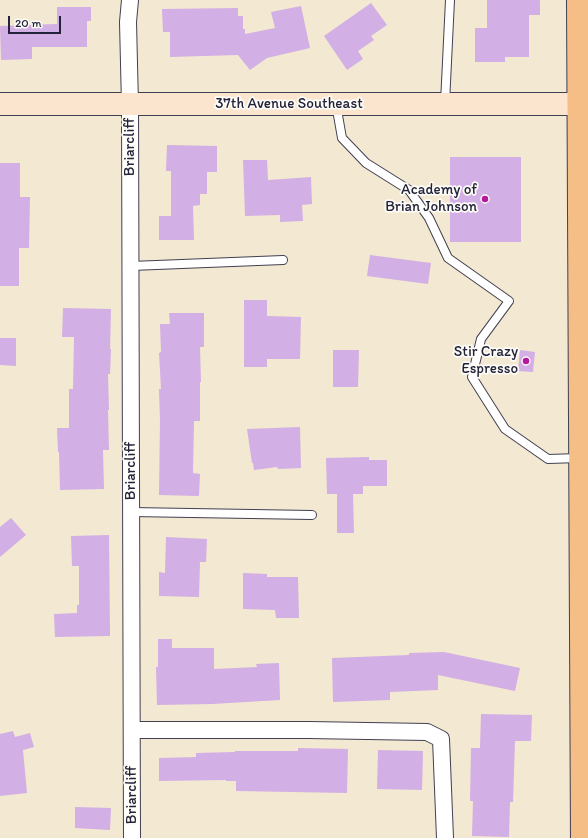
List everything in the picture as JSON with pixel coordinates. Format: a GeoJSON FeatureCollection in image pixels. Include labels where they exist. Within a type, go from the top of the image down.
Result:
{"type":"FeatureCollection","features":[{"type":"Feature","properties":{"kind":"main road"},"geometry":{"type":"LineString","coordinates":[[578,0],[583,104],[584,458],[582,838]]}},
{"type":"Feature","properties":{"kind":"street","name":"Briarcliff"},"geometry":{"type":"LineString","coordinates":[[130,0],[128,22],[131,266],[132,838]]}},
{"type":"Feature","properties":{"kind":"street","name":"37th Avenue Southeast"},"geometry":{"type":"LineString","coordinates":[[0,104],[583,104]]}},
{"type":"Feature","properties":{"kind":"street"},"geometry":{"type":"LineString","coordinates":[[132,730],[309,730],[426,732],[441,739],[445,838]]}},
{"type":"Feature","properties":{"kind":"lane"},"geometry":{"type":"LineString","coordinates":[[445,104],[450,0]]}},
{"type":"Feature","properties":{"kind":"lane"},"geometry":{"type":"LineString","coordinates":[[336,104],[342,138],[366,163],[409,190],[429,218],[448,258],[509,301],[481,339],[472,377],[505,429],[548,459],[584,458]]}},
{"type":"Feature","properties":{"kind":"lane"},"geometry":{"type":"LineString","coordinates":[[131,266],[283,260]]}},
{"type":"Feature","properties":{"kind":"lane"},"geometry":{"type":"LineString","coordinates":[[131,512],[312,515]]}},
{"type":"Feature","properties":{"kind":"building"},"geometry":{"type":"Polygon","coordinates":[[[487,0],[540,0],[540,15],[529,15],[529,57],[505,57],[505,62],[475,62],[475,28],[487,28],[487,0]]]}},
{"type":"Feature","properties":{"kind":"building"},"geometry":{"type":"Polygon","coordinates":[[[371,3],[387,25],[371,36],[374,40],[358,51],[363,59],[347,70],[324,36],[371,3]]]}},
{"type":"Feature","properties":{"kind":"building"},"geometry":{"type":"Polygon","coordinates":[[[301,6],[310,48],[267,58],[250,70],[238,55],[170,57],[170,32],[163,32],[162,9],[238,8],[238,16],[243,16],[243,29],[245,29],[245,34],[275,28],[271,12],[301,6]]]}},
{"type":"Feature","properties":{"kind":"building"},"geometry":{"type":"Polygon","coordinates":[[[57,7],[91,7],[91,21],[87,21],[87,47],[32,47],[32,59],[1,60],[0,26],[57,24],[57,7]]]}},
{"type":"Feature","properties":{"kind":"building"},"geometry":{"type":"Polygon","coordinates":[[[167,145],[217,146],[217,172],[207,172],[207,194],[200,194],[200,205],[193,206],[194,240],[159,240],[159,216],[171,216],[171,171],[166,171],[167,145]]]}},
{"type":"Feature","properties":{"kind":"building","name":"Academy of Brian Johnson"},"geometry":{"type":"Polygon","coordinates":[[[450,157],[521,157],[521,242],[450,242],[450,157]]]}},
{"type":"Feature","properties":{"kind":"building"},"geometry":{"type":"Polygon","coordinates":[[[243,160],[267,160],[268,180],[311,177],[312,204],[302,205],[303,221],[280,222],[280,215],[245,216],[243,160]]]}},
{"type":"Feature","properties":{"kind":"building"},"geometry":{"type":"Polygon","coordinates":[[[0,163],[20,163],[20,197],[30,197],[29,248],[19,248],[19,286],[0,286],[0,163]]]}},
{"type":"Feature","properties":{"kind":"building"},"geometry":{"type":"Polygon","coordinates":[[[370,255],[431,263],[428,284],[367,276],[370,255]]]}},
{"type":"Feature","properties":{"kind":"building"},"geometry":{"type":"Polygon","coordinates":[[[244,300],[267,300],[267,316],[301,317],[300,359],[267,359],[267,367],[244,367],[244,300]]]}},
{"type":"Feature","properties":{"kind":"building"},"geometry":{"type":"Polygon","coordinates":[[[63,308],[111,309],[110,374],[108,374],[109,450],[103,450],[104,489],[60,490],[57,428],[69,428],[69,389],[73,389],[74,337],[62,337],[63,308]]]}},
{"type":"Feature","properties":{"kind":"building"},"geometry":{"type":"Polygon","coordinates":[[[169,313],[204,313],[204,347],[200,347],[200,421],[194,421],[193,473],[200,474],[199,496],[159,495],[159,389],[161,389],[159,353],[161,352],[160,324],[170,324],[169,313]]]}},
{"type":"Feature","properties":{"kind":"building"},"geometry":{"type":"Polygon","coordinates":[[[0,338],[16,338],[16,366],[0,365],[0,338]]]}},
{"type":"Feature","properties":{"kind":"building"},"geometry":{"type":"Polygon","coordinates":[[[333,350],[359,350],[358,387],[333,387],[333,350]]]}},
{"type":"Feature","properties":{"kind":"building"},"geometry":{"type":"Polygon","coordinates":[[[520,350],[535,352],[533,372],[518,371],[520,350]]]}},
{"type":"Feature","properties":{"kind":"building"},"geometry":{"type":"Polygon","coordinates":[[[300,427],[301,468],[278,469],[277,467],[254,470],[247,429],[300,427]]]}},
{"type":"Feature","properties":{"kind":"building"},"geometry":{"type":"Polygon","coordinates":[[[369,457],[369,460],[387,460],[387,486],[363,486],[363,494],[353,494],[354,533],[337,533],[337,494],[327,494],[326,458],[369,457]]]}},
{"type":"Feature","properties":{"kind":"building"},"geometry":{"type":"Polygon","coordinates":[[[11,518],[26,535],[0,557],[0,527],[11,518]]]}},
{"type":"Feature","properties":{"kind":"building"},"geometry":{"type":"Polygon","coordinates":[[[109,535],[110,636],[55,637],[54,614],[77,613],[77,605],[79,605],[79,566],[72,566],[71,536],[109,535]]]}},
{"type":"Feature","properties":{"kind":"building"},"geometry":{"type":"Polygon","coordinates":[[[166,537],[207,539],[206,562],[200,562],[199,597],[159,596],[159,572],[165,573],[166,537]]]}},
{"type":"Feature","properties":{"kind":"building"},"geometry":{"type":"Polygon","coordinates":[[[243,573],[267,574],[267,577],[298,577],[299,618],[276,618],[275,610],[243,609],[243,573]]]}},
{"type":"Feature","properties":{"kind":"building"},"geometry":{"type":"Polygon","coordinates":[[[158,639],[172,639],[172,648],[214,648],[214,669],[257,667],[256,664],[279,663],[280,700],[212,704],[157,705],[156,667],[158,667],[158,639]]]}},
{"type":"Feature","properties":{"kind":"building"},"geometry":{"type":"Polygon","coordinates":[[[444,652],[520,668],[515,691],[438,675],[438,690],[390,692],[390,700],[333,702],[332,658],[444,652]]]}},
{"type":"Feature","properties":{"kind":"building"},"geometry":{"type":"Polygon","coordinates":[[[481,714],[532,715],[531,741],[515,741],[513,802],[510,802],[509,837],[472,836],[473,801],[470,801],[471,748],[480,748],[481,714]]]}},
{"type":"Feature","properties":{"kind":"building"},"geometry":{"type":"Polygon","coordinates":[[[13,731],[15,737],[30,733],[34,747],[23,750],[27,793],[0,796],[0,734],[13,731]]]}},
{"type":"Feature","properties":{"kind":"building"},"geometry":{"type":"Polygon","coordinates":[[[298,748],[348,749],[347,793],[236,791],[236,781],[226,780],[159,781],[159,758],[196,757],[196,753],[235,751],[298,751],[298,748]]]}},
{"type":"Feature","properties":{"kind":"building"},"geometry":{"type":"Polygon","coordinates":[[[378,750],[423,751],[422,790],[377,789],[378,750]]]}},
{"type":"Feature","properties":{"kind":"building"},"geometry":{"type":"Polygon","coordinates":[[[75,807],[111,808],[110,830],[75,828],[75,807]]]}},
{"type":"Feature","properties":{"kind":"place","name":"Academy of Brian Johnson"},"geometry":{"type":"Point","coordinates":[485,199]}},
{"type":"Feature","properties":{"kind":"place","name":"Stir Crazy Espresso"},"geometry":{"type":"Point","coordinates":[526,361]}}]}
